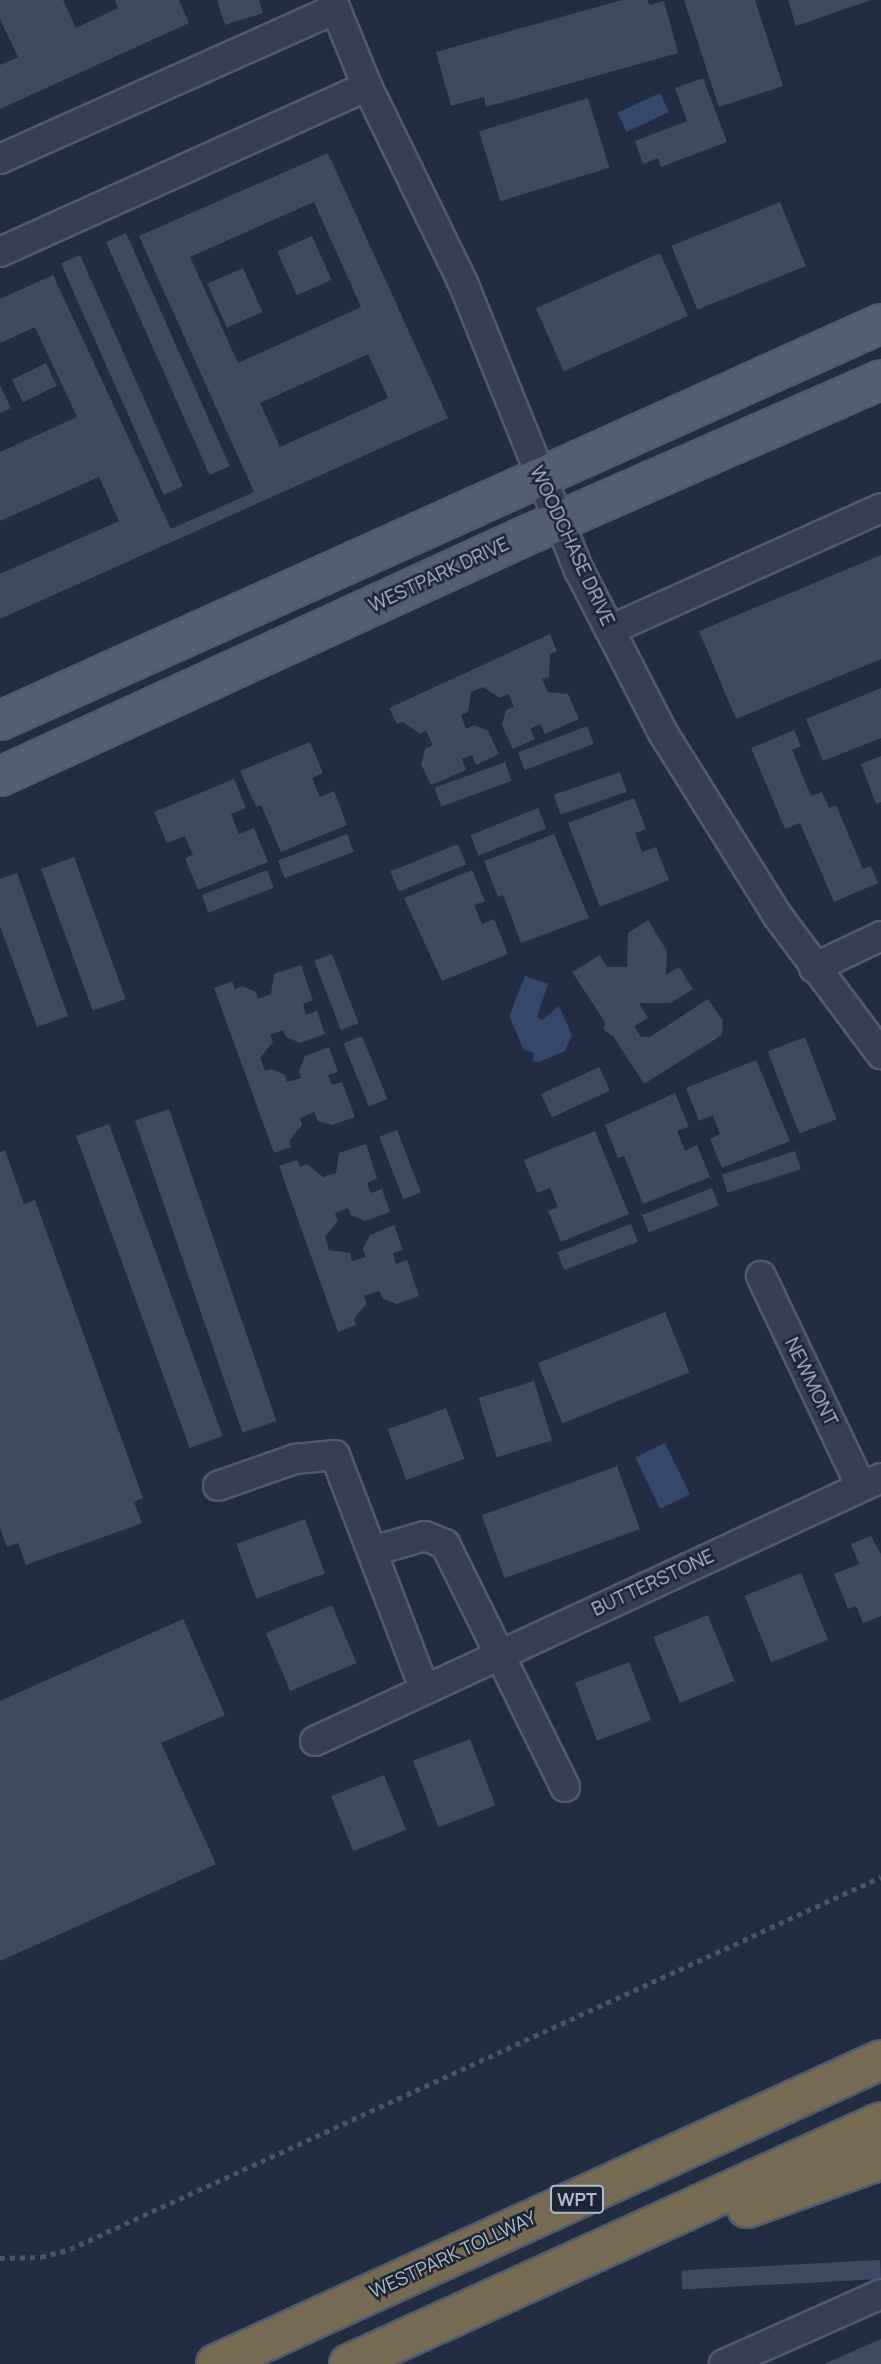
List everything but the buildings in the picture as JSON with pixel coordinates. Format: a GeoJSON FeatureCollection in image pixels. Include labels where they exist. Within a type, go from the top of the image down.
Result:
{"type":"FeatureCollection","features":[{"type":"Feature","properties":{"kind":"highway","name":"WESTPARK TOLLWAY"},"geometry":{"type":"LineString","coordinates":[[216,2364],[881,2060]]}},
{"type":"Feature","properties":{"kind":"highway"},"geometry":{"type":"LineString","coordinates":[[349,2364],[881,2122]]}},
{"type":"Feature","properties":{"kind":"highway"},"geometry":{"type":"LineString","coordinates":[[472,2307],[881,2160]]}},
{"type":"Feature","properties":{"kind":"main road"},"geometry":{"type":"LineString","coordinates":[[0,720],[881,323]]}},
{"type":"Feature","properties":{"kind":"main road","name":"WESTPARK DRIVE"},"geometry":{"type":"LineString","coordinates":[[0,776],[558,521],[881,379]]}},
{"type":"Feature","properties":{"kind":"main road"},"geometry":{"type":"LineString","coordinates":[[168,645],[189,690]]}},
{"type":"Feature","properties":{"kind":"street","name":"WOODCHASE DRIVE"},"geometry":{"type":"LineString","coordinates":[[334,4],[367,86],[463,283],[558,521],[663,733],[814,968],[881,1054]]}},
{"type":"Feature","properties":{"kind":"street"},"geometry":{"type":"LineString","coordinates":[[0,159],[334,4]]}},
{"type":"Feature","properties":{"kind":"street"},"geometry":{"type":"LineString","coordinates":[[0,252],[367,86]]}},
{"type":"Feature","properties":{"kind":"street"},"geometry":{"type":"LineString","coordinates":[[610,630],[881,508]]}},
{"type":"Feature","properties":{"kind":"street"},"geometry":{"type":"LineString","coordinates":[[814,968],[881,936]]}},
{"type":"Feature","properties":{"kind":"street","name":"NEWMONT"},"geometry":{"type":"LineString","coordinates":[[761,1276],[871,1482]]}},
{"type":"Feature","properties":{"kind":"street"},"geometry":{"type":"LineString","coordinates":[[218,1486],[295,1459],[335,1455],[424,1688]]}},
{"type":"Feature","properties":{"kind":"street","name":"BUTTERSTONE"},"geometry":{"type":"LineString","coordinates":[[315,1741],[871,1482]]}},
{"type":"Feature","properties":{"kind":"street"},"geometry":{"type":"LineString","coordinates":[[373,1551],[425,1536],[445,1544],[565,1787]]}},
{"type":"Feature","properties":{"kind":"street"},"geometry":{"type":"LineString","coordinates":[[724,2364],[881,2294]]}},
{"type":"Feature","properties":{"kind":"path"},"geometry":{"type":"LineString","coordinates":[[0,2258],[41,2257],[70,2249],[881,1877]]}},
{"type":"Feature","properties":{"kind":"water"},"geometry":{"type":"Polygon","coordinates":[[[660,93],[669,112],[626,132],[617,113],[660,93]]]}},
{"type":"Feature","properties":{"kind":"water"},"geometry":{"type":"Polygon","coordinates":[[[525,976],[548,984],[537,1017],[542,1020],[559,1006],[572,1035],[565,1051],[539,1062],[533,1061],[534,1053],[524,1050],[509,1016],[525,976]]]}},
{"type":"Feature","properties":{"kind":"water"},"geometry":{"type":"Polygon","coordinates":[[[665,1443],[690,1494],[660,1509],[635,1457],[665,1443]]]}}]}
